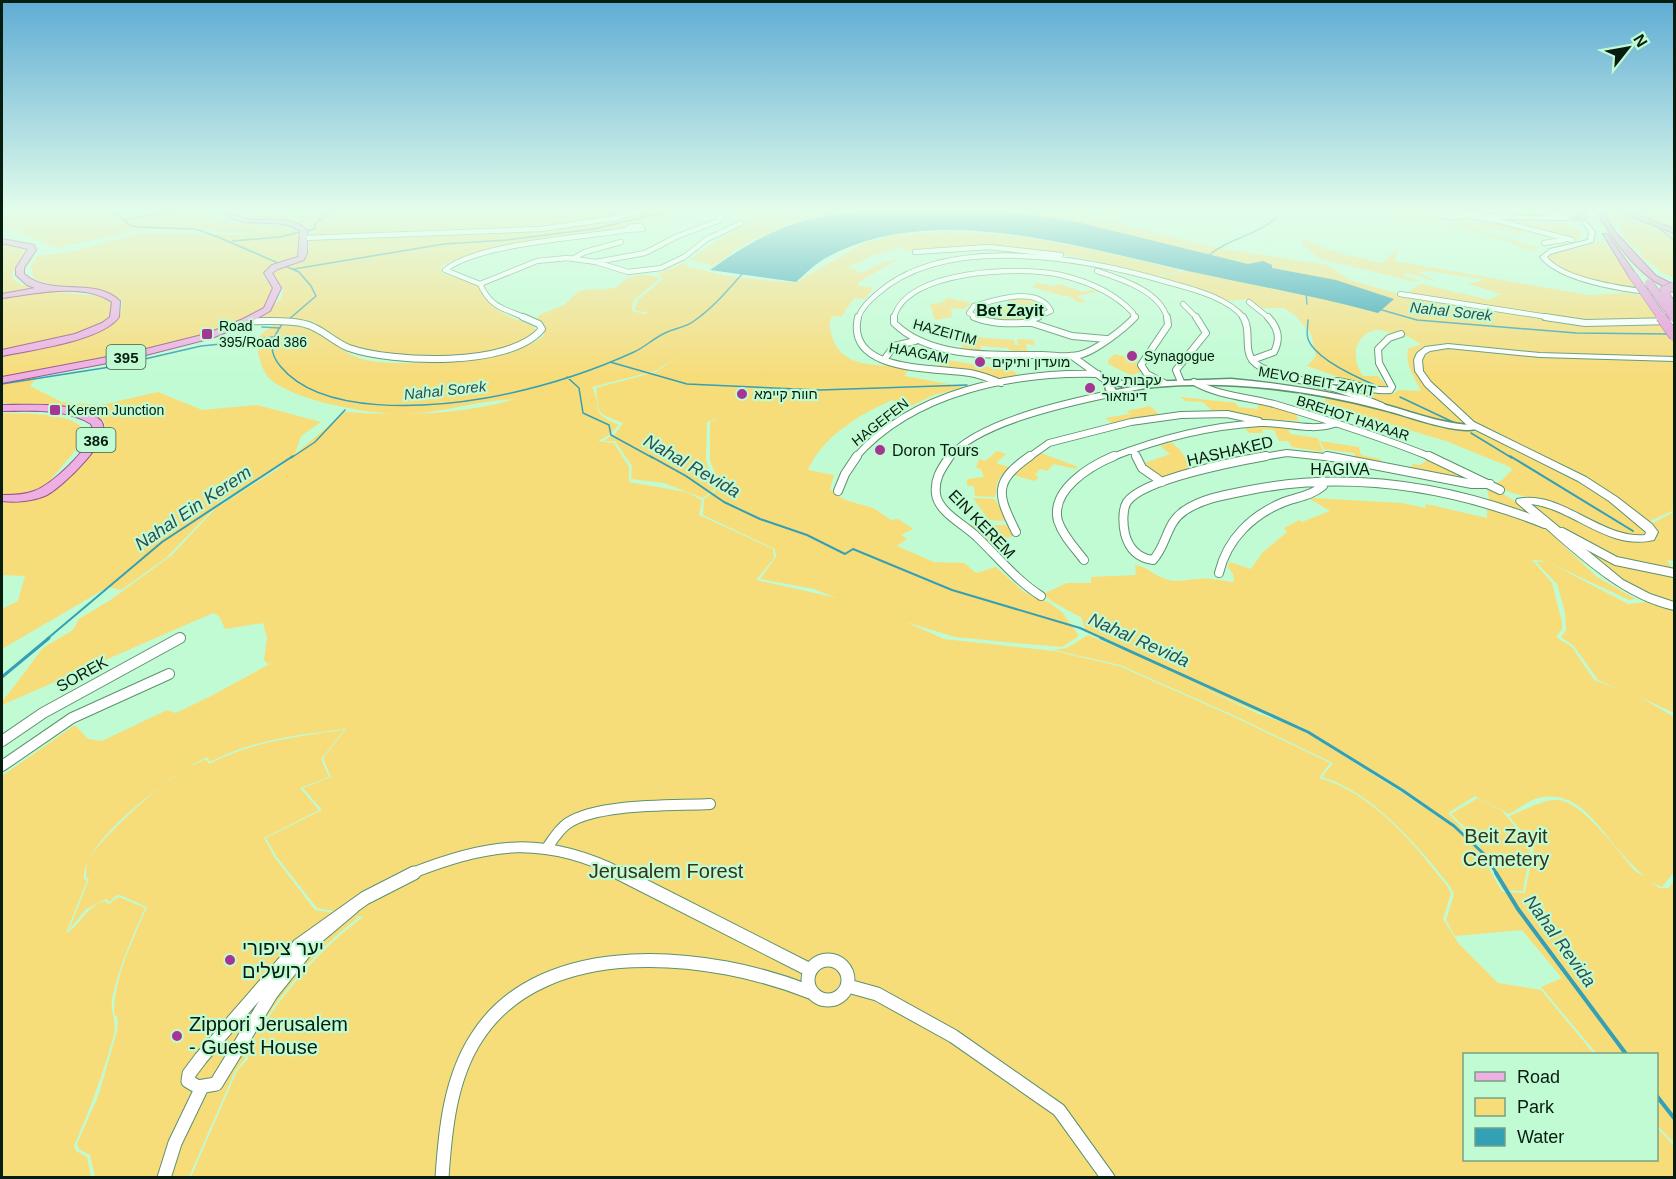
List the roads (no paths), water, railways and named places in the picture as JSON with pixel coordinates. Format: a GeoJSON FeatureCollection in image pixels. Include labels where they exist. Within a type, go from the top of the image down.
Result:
{"type":"FeatureCollection","features":[{"type":"Feature","properties":{"kind":"highway"},"geometry":{"type":"LineString","coordinates":[[1626,265],[1674,336]]}},
{"type":"Feature","properties":{"kind":"highway"},"geometry":{"type":"LineString","coordinates":[[1635,265],[1674,319]]}},
{"type":"Feature","properties":{"kind":"highway"},"geometry":{"type":"LineString","coordinates":[[1641,265],[1653,278],[1674,287]]}},
{"type":"Feature","properties":{"kind":"highway"},"geometry":{"type":"LineString","coordinates":[[1674,287],[1664,290],[1674,312]]}},
{"type":"Feature","properties":{"kind":"main road"},"geometry":{"type":"LineString","coordinates":[[2,353],[91,332],[113,320],[117,310],[116,301],[104,293],[59,290],[26,282],[20,275],[22,265]]}},
{"type":"Feature","properties":{"kind":"main road","name":"395"},"geometry":{"type":"LineString","coordinates":[[2,380],[176,346],[246,321],[271,304],[277,288],[268,273],[282,265]]}},
{"type":"Feature","properties":{"kind":"main road"},"geometry":{"type":"LineString","coordinates":[[1551,265],[1582,278],[1674,295]]}},
{"type":"Feature","properties":{"kind":"main road"},"geometry":{"type":"LineString","coordinates":[[23,293],[45,288]]}},
{"type":"Feature","properties":{"kind":"main road"},"geometry":{"type":"LineString","coordinates":[[2,295],[45,288]]}},
{"type":"Feature","properties":{"kind":"main road"},"geometry":{"type":"LineString","coordinates":[[2,295],[59,290]]}},
{"type":"Feature","properties":{"kind":"main road"},"geometry":{"type":"LineString","coordinates":[[1674,359],[1540,355],[1456,346],[1424,351],[1419,356],[1418,365],[1423,377],[1444,401],[1477,428],[1533,453],[1582,479],[1648,526],[1652,535],[1645,539],[1621,537],[1541,503],[1521,501],[1619,583],[1646,597],[1674,606]]}},
{"type":"Feature","properties":{"kind":"main road","name":"386"},"geometry":{"type":"LineString","coordinates":[[2,408],[74,412],[94,420],[100,430],[95,442],[46,490],[29,496],[2,498]]}},
{"type":"Feature","properties":{"kind":"street"},"geometry":{"type":"LineString","coordinates":[[451,265],[446,268],[450,274],[480,284],[527,265]]}},
{"type":"Feature","properties":{"kind":"street"},"geometry":{"type":"LineString","coordinates":[[602,265],[623,272],[650,271],[665,265]]}},
{"type":"Feature","properties":{"kind":"street","name":"HAAGAM"},"geometry":{"type":"LineString","coordinates":[[939,265],[885,284],[873,294],[859,312],[856,322],[863,346],[884,360],[968,374],[1001,383]]}},
{"type":"Feature","properties":{"kind":"street"},"geometry":{"type":"LineString","coordinates":[[1076,265],[1136,286],[1162,307],[1167,316],[1168,325],[1162,338],[1154,344],[1141,365],[1145,372],[1164,383]]}},
{"type":"Feature","properties":{"kind":"street","name":"HAAGAM"},"geometry":{"type":"LineString","coordinates":[[1086,265],[1129,272],[1182,286],[1237,311],[1246,321],[1248,355],[1252,360]]}},
{"type":"Feature","properties":{"kind":"street"},"geometry":{"type":"LineString","coordinates":[[1104,265],[1129,272]]}},
{"type":"Feature","properties":{"kind":"street","name":"HAZEITIM"},"geometry":{"type":"LineString","coordinates":[[1020,271],[1056,273],[1107,292],[1135,315],[1133,319],[1084,353],[1071,355],[973,353],[917,340],[905,335],[893,321],[896,311],[911,294],[958,278],[1020,271]]}},
{"type":"Feature","properties":{"kind":"street"},"geometry":{"type":"LineString","coordinates":[[246,321],[310,325],[333,341],[349,348],[372,354],[412,358],[490,353],[519,346],[540,332],[542,329],[540,324],[487,299],[480,284]]}},
{"type":"Feature","properties":{"kind":"street"},"geometry":{"type":"LineString","coordinates":[[1400,294],[1578,322],[1674,319]]}},
{"type":"Feature","properties":{"kind":"street"},"geometry":{"type":"LineString","coordinates":[[1032,323],[1032,319],[1050,313],[1050,307],[1035,300],[1003,297],[974,306],[969,311],[972,316],[981,319],[1032,323],[1069,335],[1106,339]]}},
{"type":"Feature","properties":{"kind":"street"},"geometry":{"type":"LineString","coordinates":[[1249,302],[1271,318],[1278,339],[1274,352],[1252,360]]}},
{"type":"Feature","properties":{"kind":"street"},"geometry":{"type":"LineString","coordinates":[[1181,382],[1176,370],[1206,333],[1196,316],[1183,304]]}},
{"type":"Feature","properties":{"kind":"street"},"geometry":{"type":"LineString","coordinates":[[1318,383],[1334,380],[1373,391],[1390,390],[1392,387],[1379,367],[1377,355],[1384,341],[1401,334]]}},
{"type":"Feature","properties":{"kind":"street"},"geometry":{"type":"LineString","coordinates":[[884,360],[894,346],[917,340]]}},
{"type":"Feature","properties":{"kind":"street"},"geometry":{"type":"LineString","coordinates":[[1084,353],[1085,364]]}},
{"type":"Feature","properties":{"kind":"street"},"geometry":{"type":"LineString","coordinates":[[1071,355],[1098,374],[1108,383],[1114,393]]}},
{"type":"Feature","properties":{"kind":"street"},"geometry":{"type":"LineString","coordinates":[[1252,360],[1264,368],[1318,383],[1389,408]]}},
{"type":"Feature","properties":{"kind":"street"},"geometry":{"type":"LineString","coordinates":[[968,374],[986,385]]}},
{"type":"Feature","properties":{"kind":"street","name":"HAGEFEN"},"geometry":{"type":"LineString","coordinates":[[838,491],[852,460],[901,417],[933,400],[986,385],[1065,374],[1098,374]]}},
{"type":"Feature","properties":{"kind":"street","name":"BREHOT HAYAAR"},"geometry":{"type":"LineString","coordinates":[[1194,382],[1269,403],[1406,447],[1500,490]]}},
{"type":"Feature","properties":{"kind":"street"},"geometry":{"type":"LineString","coordinates":[[1100,396],[1108,383]]}},
{"type":"Feature","properties":{"kind":"street","name":"MEVO BEIT ZAYIT"},"geometry":{"type":"LineString","coordinates":[[1108,383],[1150,385]]}},
{"type":"Feature","properties":{"kind":"street","name":"MEVO BEIT ZAYIT"},"geometry":{"type":"LineString","coordinates":[[1114,393],[1164,383],[1248,383],[1389,408],[1439,424],[1477,428]]}},
{"type":"Feature","properties":{"kind":"street","name":"EIN KEREM"},"geometry":{"type":"LineString","coordinates":[[1041,596],[1005,568],[974,534],[942,506],[936,495],[937,473],[944,462],[955,452],[1006,422],[1059,405],[1114,393]]}},
{"type":"Feature","properties":{"kind":"street"},"geometry":{"type":"LineString","coordinates":[[1016,532],[1002,504],[1000,495],[1003,483],[1012,469],[1049,443],[1075,434],[1184,414],[1230,414],[1263,423]]}},
{"type":"Feature","properties":{"kind":"street"},"geometry":{"type":"LineString","coordinates":[[1084,560],[1059,524],[1057,508],[1062,493],[1074,478],[1091,466],[1134,450],[1192,433],[1263,423],[1322,426],[1334,424]]}},
{"type":"Feature","properties":{"kind":"street"},"geometry":{"type":"LineString","coordinates":[[1134,450],[1142,468],[1162,482]]}},
{"type":"Feature","properties":{"kind":"street","name":"HASHAKED"},"geometry":{"type":"LineString","coordinates":[[1153,560],[1138,557],[1129,545],[1124,531],[1124,512],[1127,502],[1134,495],[1162,482],[1250,459],[1294,453],[1333,457],[1472,484],[1490,484]]}},
{"type":"Feature","properties":{"kind":"street"},"geometry":{"type":"LineString","coordinates":[[1219,573],[1227,550],[1251,522],[1276,506],[1322,488],[1323,481]]}},
{"type":"Feature","properties":{"kind":"street"},"geometry":{"type":"LineString","coordinates":[[1300,482],[1312,493]]}},
{"type":"Feature","properties":{"kind":"street","name":"HAGIVA"},"geometry":{"type":"LineString","coordinates":[[1153,560],[1160,551],[1169,525],[1178,514],[1187,509],[1253,488],[1300,482],[1380,482],[1416,487],[1508,509],[1554,528]]}},
{"type":"Feature","properties":{"kind":"street"},"geometry":{"type":"LineString","coordinates":[[1554,528],[1616,561],[1674,573]]}},
{"type":"Feature","properties":{"kind":"street","name":"SOREK"},"geometry":{"type":"LineString","coordinates":[[2,741],[43,713],[180,639]]}},
{"type":"Feature","properties":{"kind":"street"},"geometry":{"type":"LineString","coordinates":[[2,766],[72,718],[169,674]]}},
{"type":"Feature","properties":{"kind":"street"},"geometry":{"type":"LineString","coordinates":[[547,848],[557,832],[572,821],[600,813],[710,804]]}},
{"type":"Feature","properties":{"kind":"street"},"geometry":{"type":"LineString","coordinates":[[353,907],[315,939],[271,994],[216,1084],[202,1087],[189,1081],[189,1074],[201,1058],[299,945],[353,907],[393,880],[449,859],[531,846],[598,862],[810,970]]}},
{"type":"Feature","properties":{"kind":"street"},"geometry":{"type":"LineString","coordinates":[[442,1178],[444,1137],[452,1100],[468,1055],[486,1024],[500,1011],[555,976],[602,963],[656,960],[710,964],[755,974],[828,1000],[841,996],[848,986],[848,973],[840,963],[827,960],[814,965],[807,980],[810,992]]}},
{"type":"Feature","properties":{"kind":"street"},"geometry":{"type":"LineString","coordinates":[[848,986],[877,994],[953,1036],[1059,1110],[1108,1178]]}},
{"type":"Feature","properties":{"kind":"street"},"geometry":{"type":"LineString","coordinates":[[164,1178],[175,1143],[202,1087]]}},
{"type":"Feature","properties":{"kind":"water"},"geometry":{"type":"Polygon","coordinates":[[[717,265],[816,265],[796,282],[710,270],[717,265]]]}},
{"type":"Feature","properties":{"kind":"water"},"geometry":{"type":"Polygon","coordinates":[[[1162,265],[1272,265],[1272,268],[1336,280],[1394,299],[1378,313],[1162,265]]]}},
{"type":"Feature","properties":{"kind":"waterway","name":"Nahal Sorek"},"geometry":{"type":"LineString","coordinates":[[283,265],[299,272],[316,296],[288,320]]}},
{"type":"Feature","properties":{"kind":"waterway"},"geometry":{"type":"LineString","coordinates":[[294,269],[318,265]]}},
{"type":"Feature","properties":{"kind":"waterway","name":"Nahal Sorek"},"geometry":{"type":"LineString","coordinates":[[610,362],[642,348],[668,331],[694,321],[714,305],[743,273]]}},
{"type":"Feature","properties":{"kind":"waterway"},"geometry":{"type":"LineString","coordinates":[[1306,292],[1307,304]]}},
{"type":"Feature","properties":{"kind":"waterway","name":"Nahal Sorek"},"geometry":{"type":"LineString","coordinates":[[1382,310],[1417,320],[1576,333],[1669,334]]}},
{"type":"Feature","properties":{"kind":"waterway"},"geometry":{"type":"LineString","coordinates":[[1308,320],[1308,339],[1319,354],[1338,367],[1377,386]]}},
{"type":"Feature","properties":{"kind":"waterway","name":"Nahal Sorek"},"geometry":{"type":"LineString","coordinates":[[280,328],[283,323]]}},
{"type":"Feature","properties":{"kind":"waterway"},"geometry":{"type":"LineString","coordinates":[[262,327],[280,328]]}},
{"type":"Feature","properties":{"kind":"waterway","name":"Nahal Sorek"},"geometry":{"type":"LineString","coordinates":[[280,328],[273,340],[272,350],[281,367],[299,383],[322,394],[349,401],[406,406],[462,402],[505,394],[567,377]]}},
{"type":"Feature","properties":{"kind":"waterway"},"geometry":{"type":"LineString","coordinates":[[259,339],[273,337]]}},
{"type":"Feature","properties":{"kind":"waterway"},"geometry":{"type":"LineString","coordinates":[[2,384],[110,367],[201,346],[251,341]]}},
{"type":"Feature","properties":{"kind":"waterway","name":"Nahal Sorek"},"geometry":{"type":"LineString","coordinates":[[567,377],[610,362]]}},
{"type":"Feature","properties":{"kind":"waterway"},"geometry":{"type":"LineString","coordinates":[[610,362],[687,384],[820,390],[967,385]]}},
{"type":"Feature","properties":{"kind":"waterway","name":"Nahal Revida"},"geometry":{"type":"LineString","coordinates":[[567,377],[579,388],[583,413],[609,425],[611,435],[653,458]]}},
{"type":"Feature","properties":{"kind":"waterway"},"geometry":{"type":"LineString","coordinates":[[1400,397],[1455,423]]}},
{"type":"Feature","properties":{"kind":"waterway","name":"Nahal Ein Kerem"},"geometry":{"type":"LineString","coordinates":[[291,458],[315,442],[345,410]]}},
{"type":"Feature","properties":{"kind":"waterway"},"geometry":{"type":"LineString","coordinates":[[1471,433],[1512,458]]}},
{"type":"Feature","properties":{"kind":"waterway","name":"Nahal Ein Kerem"},"geometry":{"type":"LineString","coordinates":[[47,639],[162,542],[293,456]]}},
{"type":"Feature","properties":{"kind":"waterway","name":"Nahal Revida"},"geometry":{"type":"LineString","coordinates":[[650,456],[686,476],[724,502],[760,519],[807,535],[845,554],[853,549],[952,590],[1080,628],[1104,639]]}},
{"type":"Feature","properties":{"kind":"waterway"},"geometry":{"type":"LineString","coordinates":[[1510,456],[1633,531]]}},
{"type":"Feature","properties":{"kind":"waterway","name":"Nahal Ein Kerem"},"geometry":{"type":"LineString","coordinates":[[2,677],[49,638]]}},
{"type":"Feature","properties":{"kind":"waterway","name":"Nahal Revida"},"geometry":{"type":"LineString","coordinates":[[1101,638],[1308,732],[1402,790],[1454,826],[1484,854],[1497,874]]}},
{"type":"Feature","properties":{"kind":"waterway","name":"Nahal Revida"},"geometry":{"type":"LineString","coordinates":[[1496,873],[1518,909],[1625,1053]]}},
{"type":"Feature","properties":{"kind":"waterway","name":"Nahal Revida"},"geometry":{"type":"LineString","coordinates":[[1658,1098],[1674,1118]]}},
{"type":"Feature","properties":{"kind":"place","name":"Road 395/Road 386"},"geometry":{"type":"Point","coordinates":[207,334]}},
{"type":"Feature","properties":{"kind":"place","name":"Synagogue"},"geometry":{"type":"Point","coordinates":[1132,356]}},
{"type":"Feature","properties":{"kind":"place","name":"מועדון ותיקים"},"geometry":{"type":"Point","coordinates":[980,362]}},
{"type":"Feature","properties":{"kind":"place","name":"עקבות של דינוזאור"},"geometry":{"type":"Point","coordinates":[1090,388]}},
{"type":"Feature","properties":{"kind":"place","name":"חוות קיימא"},"geometry":{"type":"Point","coordinates":[742,394]}},
{"type":"Feature","properties":{"kind":"place","name":"Kerem Junction"},"geometry":{"type":"Point","coordinates":[55,410]}},
{"type":"Feature","properties":{"kind":"place","name":"Doron Tours"},"geometry":{"type":"Point","coordinates":[880,450]}},
{"type":"Feature","properties":{"kind":"place","name":"יער ציפורי ירושלים"},"geometry":{"type":"Point","coordinates":[230,960]}},
{"type":"Feature","properties":{"kind":"place","name":"Zippori Jerusalem - Guest House"},"geometry":{"type":"Point","coordinates":[177,1036]}},
{"type":"Feature","properties":{"kind":"district","name":"Bet Zayit"},"geometry":{"type":"Point","coordinates":[1010,310]}},
{"type":"Feature","properties":{"kind":"park label","name":"Beit Zayit Cemetery"},"geometry":{"type":"Point","coordinates":[1506,848]}},
{"type":"Feature","properties":{"kind":"park label","name":"Jerusalem Forest"},"geometry":{"type":"Point","coordinates":[666,871]}}]}
